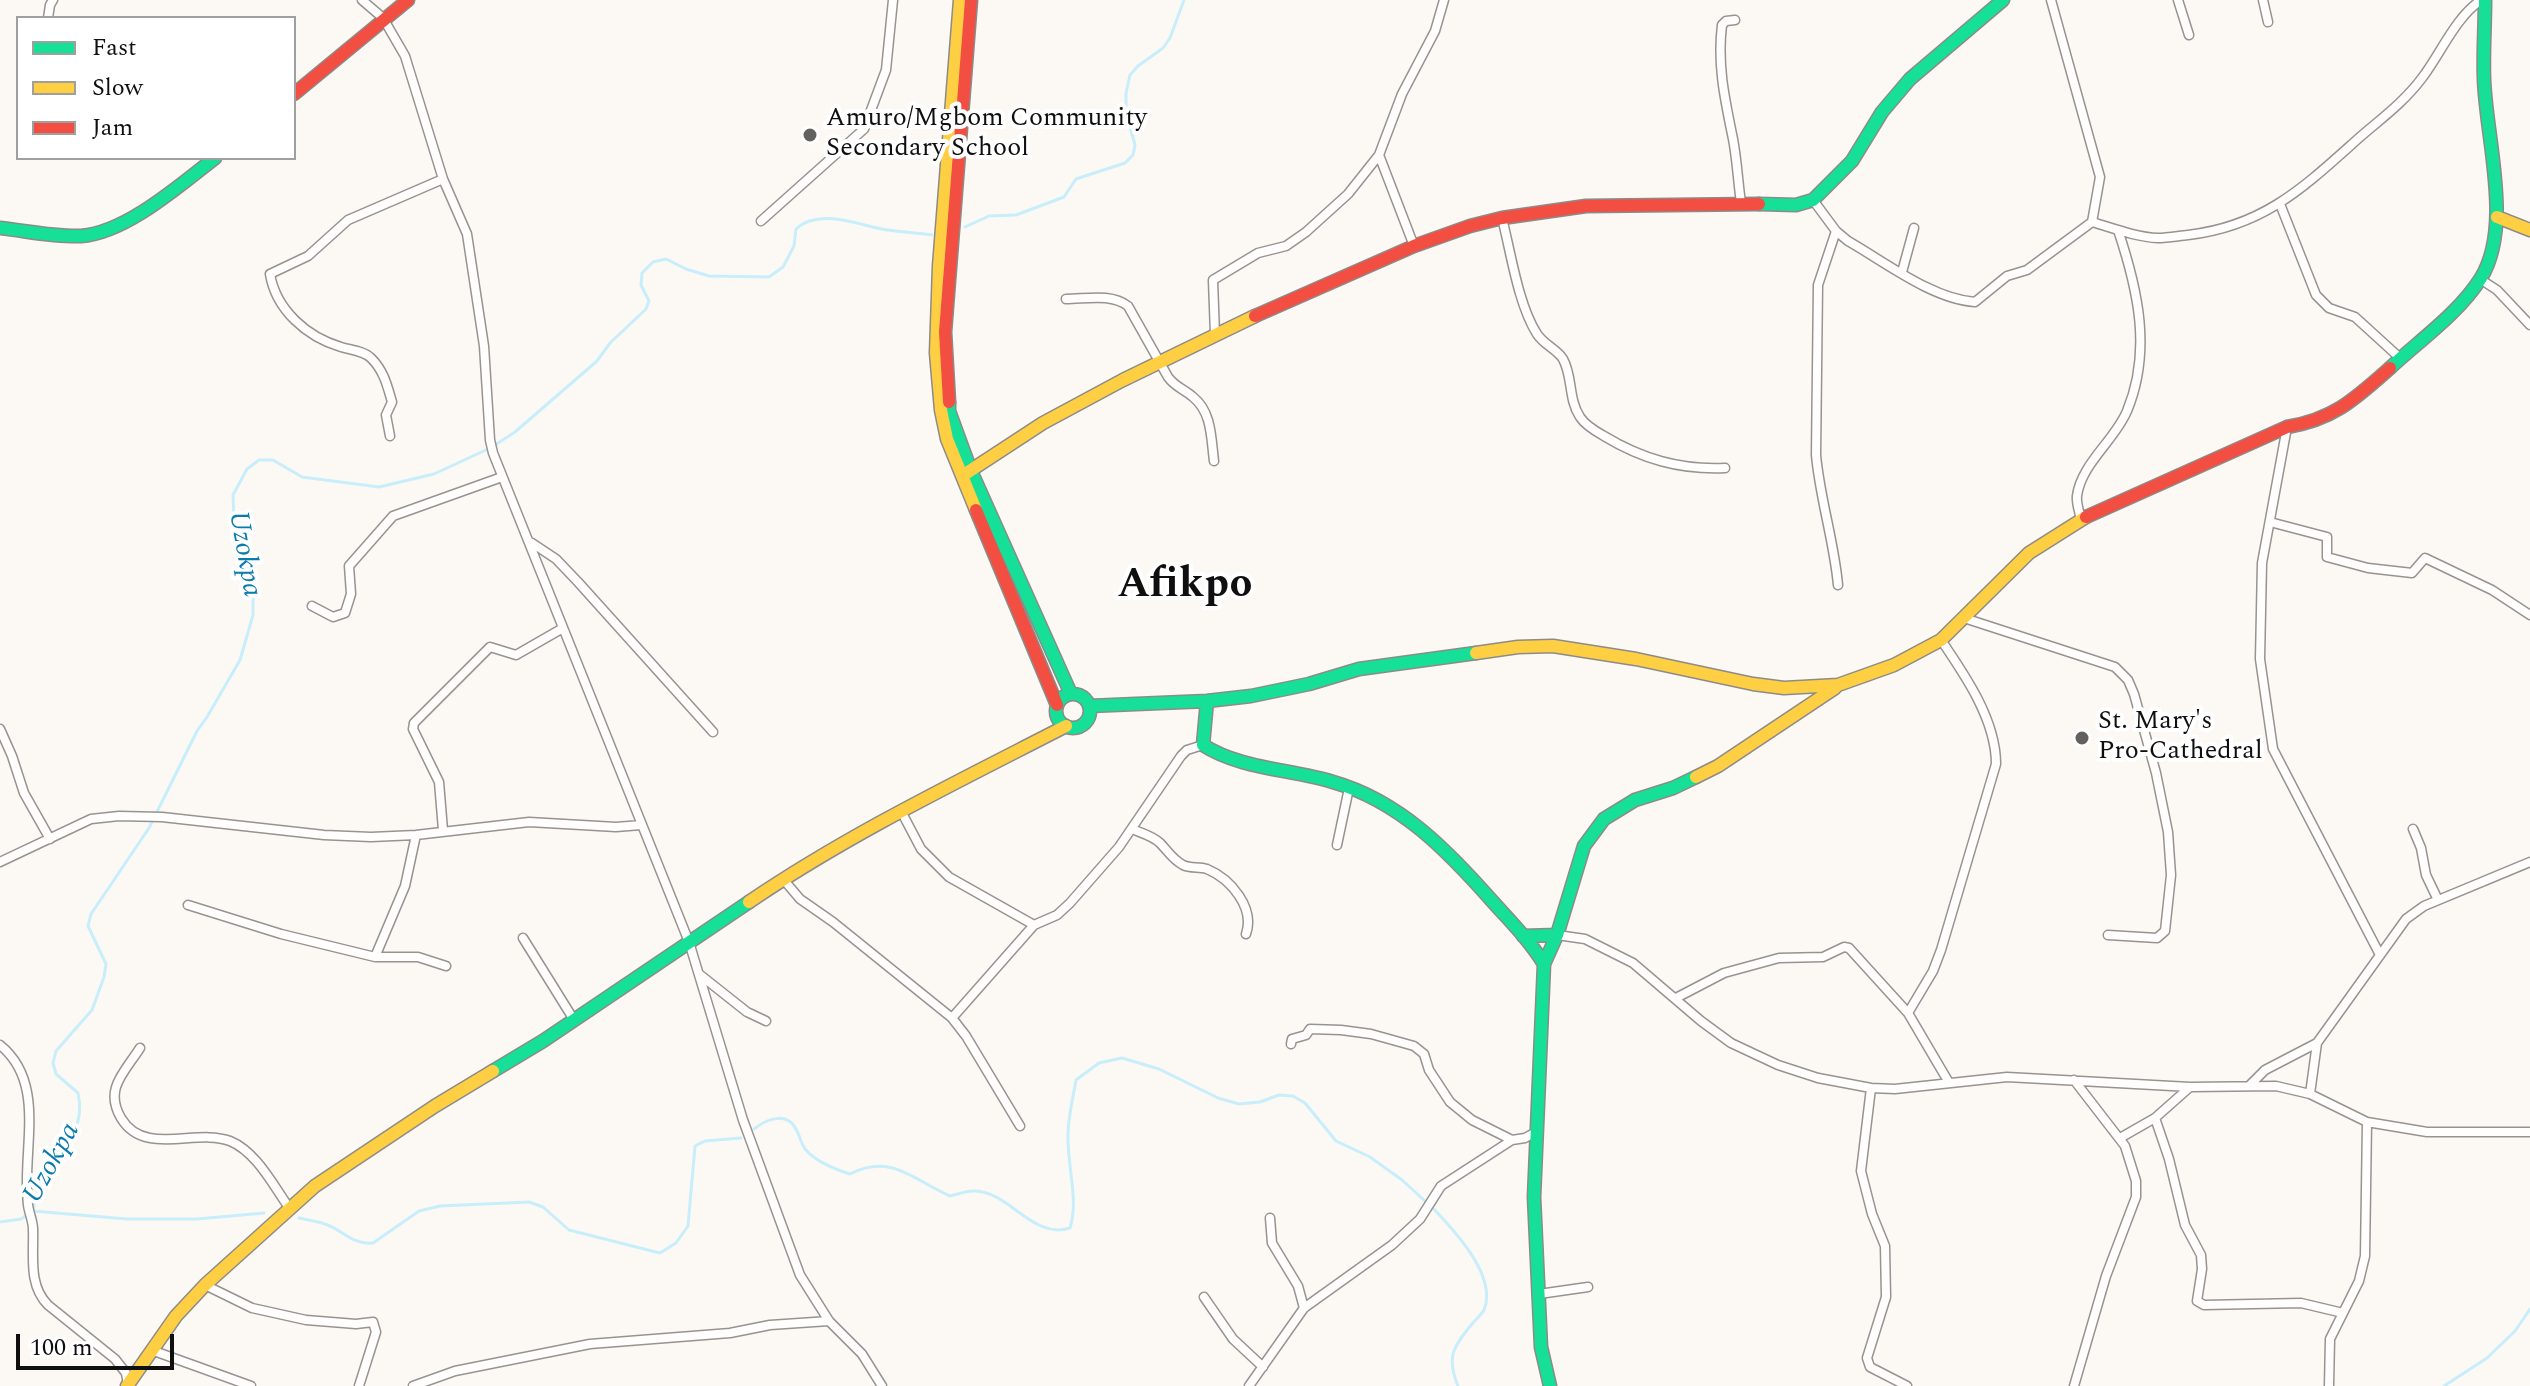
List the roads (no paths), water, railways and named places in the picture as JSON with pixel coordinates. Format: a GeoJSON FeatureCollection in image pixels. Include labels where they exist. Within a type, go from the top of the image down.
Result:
{"type":"FeatureCollection","features":[{"type":"Feature","properties":{"kind":"street"},"geometry":{"type":"LineString","coordinates":[[362,0],[383,18],[405,56],[443,179],[467,234],[484,346],[493,453],[689,942],[743,1120],[800,1275],[829,1321],[862,1354],[882,1386]]}},
{"type":"Feature","properties":{"kind":"street"},"geometry":{"type":"LineString","coordinates":[[296,92],[408,0]]}},
{"type":"Feature","properties":{"kind":"street"},"geometry":{"type":"LineString","coordinates":[[761,221],[864,129],[886,70],[893,0]]}},
{"type":"Feature","properties":{"kind":"street"},"geometry":{"type":"LineString","coordinates":[[960,0],[938,272],[936,346],[940,412],[947,439],[967,474],[1071,694]]}},
{"type":"Feature","properties":{"kind":"street"},"geometry":{"type":"LineString","coordinates":[[971,0],[945,344],[949,411],[967,474],[1057,705],[1057,716],[1072,728],[1089,718],[1089,706],[1081,696],[1071,694],[1057,705]]}},
{"type":"Feature","properties":{"kind":"street"},"geometry":{"type":"LineString","coordinates":[[1215,335],[1213,280],[1258,253],[1286,246],[1306,232],[1348,194],[1379,155],[1402,94],[1435,31],[1444,0]]}},
{"type":"Feature","properties":{"kind":"street"},"geometry":{"type":"LineString","coordinates":[[967,474],[1043,423],[1159,362],[1414,246],[1470,226],[1502,218],[1586,206],[1796,205],[1813,200],[1852,161],[1882,112],[1910,79],[2003,0]]}},
{"type":"Feature","properties":{"kind":"street"},"geometry":{"type":"LineString","coordinates":[[1813,200],[1836,231],[1902,272],[1958,301],[1975,302],[2007,276],[2027,270],[2092,222],[2100,177],[2051,0]]}},
{"type":"Feature","properties":{"kind":"street"},"geometry":{"type":"LineString","coordinates":[[2178,0],[2189,35]]}},
{"type":"Feature","properties":{"kind":"street"},"geometry":{"type":"LineString","coordinates":[[2263,0],[2268,22]]}},
{"type":"Feature","properties":{"kind":"street"},"geometry":{"type":"LineString","coordinates":[[2092,222],[2159,238],[2199,233],[2249,221],[2280,204],[2326,170],[2396,109],[2422,78],[2465,15],[2483,0]]}},
{"type":"Feature","properties":{"kind":"street"},"geometry":{"type":"LineString","coordinates":[[1550,1386],[1541,1347],[1534,1197],[1544,964],[1557,935],[1584,846],[1604,819],[1635,800],[1673,788],[1718,766],[1838,685],[1894,665],[1941,640],[2029,553],[2081,520],[2287,427],[2316,422],[2354,400],[2457,307],[2480,279],[2494,243],[2497,217],[2484,80],[2483,0]]}},
{"type":"Feature","properties":{"kind":"street"},"geometry":{"type":"LineString","coordinates":[[1735,20],[1722,25],[1720,57],[1721,84],[1741,203]]}},
{"type":"Feature","properties":{"kind":"street"},"geometry":{"type":"LineString","coordinates":[[1379,155],[1414,246]]}},
{"type":"Feature","properties":{"kind":"street"},"geometry":{"type":"LineString","coordinates":[[0,228],[94,234],[183,183],[212,160]]}},
{"type":"Feature","properties":{"kind":"street"},"geometry":{"type":"LineString","coordinates":[[390,436],[386,415],[392,402],[384,373],[368,354],[337,346],[295,321],[277,301],[270,274],[308,256],[348,220],[443,179]]}},
{"type":"Feature","properties":{"kind":"street"},"geometry":{"type":"LineString","coordinates":[[2280,204],[2316,295],[2329,308],[2355,317],[2400,358]]}},
{"type":"Feature","properties":{"kind":"street"},"geometry":{"type":"LineString","coordinates":[[2497,217],[2530,230]]}},
{"type":"Feature","properties":{"kind":"street"},"geometry":{"type":"LineString","coordinates":[[1502,218],[1528,318],[1547,347],[1560,353],[1565,362],[1573,404],[1581,420],[1626,449],[1661,463],[1700,469],[1725,468]]}},
{"type":"Feature","properties":{"kind":"street"},"geometry":{"type":"LineString","coordinates":[[1902,272],[1914,228]]}},
{"type":"Feature","properties":{"kind":"street"},"geometry":{"type":"LineString","coordinates":[[2081,520],[2076,499],[2086,473],[2126,413],[2136,383],[2143,336],[2134,283],[2118,230]]}},
{"type":"Feature","properties":{"kind":"street"},"geometry":{"type":"LineString","coordinates":[[1836,231],[1818,285],[1816,455],[1819,483],[1835,550],[1838,585]]}},
{"type":"Feature","properties":{"kind":"street"},"geometry":{"type":"LineString","coordinates":[[2480,279],[2497,290],[2530,325]]}},
{"type":"Feature","properties":{"kind":"street"},"geometry":{"type":"LineString","coordinates":[[1066,299],[1120,300],[1136,317],[1174,386],[1199,402],[1207,414],[1214,461]]}},
{"type":"Feature","properties":{"kind":"street"},"geometry":{"type":"LineString","coordinates":[[2287,427],[2262,563],[2260,659],[2273,749],[2380,955]]}},
{"type":"Feature","properties":{"kind":"street"},"geometry":{"type":"LineString","coordinates":[[312,606],[333,617],[345,613],[351,594],[349,566],[393,516],[502,477]]}},
{"type":"Feature","properties":{"kind":"street"},"geometry":{"type":"LineString","coordinates":[[2270,522],[2327,537],[2327,557],[2368,568],[2412,573],[2425,558],[2492,590],[2530,615]]}},
{"type":"Feature","properties":{"kind":"street"},"geometry":{"type":"LineString","coordinates":[[531,543],[556,559],[713,732]]}},
{"type":"Feature","properties":{"kind":"street"},"geometry":{"type":"LineString","coordinates":[[1964,618],[2115,667],[2128,680],[2156,773],[2168,832],[2171,875],[2168,919],[2165,931],[2157,938],[2108,935]]}},
{"type":"Feature","properties":{"kind":"street"},"geometry":{"type":"LineString","coordinates":[[443,830],[439,782],[413,729],[414,723],[490,647],[516,655],[563,628]]}},
{"type":"Feature","properties":{"kind":"street"},"geometry":{"type":"LineString","coordinates":[[1908,1013],[1933,971],[1941,950],[1996,764],[1996,746],[1989,725],[1961,669],[1941,640]]}},
{"type":"Feature","properties":{"kind":"street"},"geometry":{"type":"LineString","coordinates":[[1089,706],[1251,696],[1309,684],[1359,669],[1518,647],[1553,646],[1753,684],[1784,688],[1838,685]]}},
{"type":"Feature","properties":{"kind":"street"},"geometry":{"type":"LineString","coordinates":[[1784,688],[1797,699],[1799,712]]}},
{"type":"Feature","properties":{"kind":"street"},"geometry":{"type":"LineString","coordinates":[[1203,745],[1207,701]]}},
{"type":"Feature","properties":{"kind":"street"},"geometry":{"type":"LineString","coordinates":[[128,1385],[176,1316],[205,1285],[315,1186],[574,1020],[783,879],[901,811],[1066,726]]}},
{"type":"Feature","properties":{"kind":"street"},"geometry":{"type":"LineString","coordinates":[[0,729],[24,793],[50,839]]}},
{"type":"Feature","properties":{"kind":"street"},"geometry":{"type":"LineString","coordinates":[[1203,745],[1220,756],[1349,788],[1385,804],[1442,850],[1523,936],[1544,964]]}},
{"type":"Feature","properties":{"kind":"street"},"geometry":{"type":"LineString","coordinates":[[952,1018],[1034,925],[1057,915],[1070,903],[1132,829],[1181,756],[1187,750],[1203,745]]}},
{"type":"Feature","properties":{"kind":"street"},"geometry":{"type":"LineString","coordinates":[[1337,845],[1349,788]]}},
{"type":"Feature","properties":{"kind":"street"},"geometry":{"type":"LineString","coordinates":[[901,811],[921,849],[949,877],[1034,925]]}},
{"type":"Feature","properties":{"kind":"street"},"geometry":{"type":"LineString","coordinates":[[0,862],[91,819],[119,816],[162,817],[324,835],[416,835],[529,822],[616,827],[641,825]]}},
{"type":"Feature","properties":{"kind":"street"},"geometry":{"type":"LineString","coordinates":[[1132,829],[1158,841],[1171,858],[1187,868],[1204,868],[1227,883],[1248,910],[1250,924],[1246,934]]}},
{"type":"Feature","properties":{"kind":"street"},"geometry":{"type":"LineString","coordinates":[[2413,829],[2421,848],[2426,875],[2438,900]]}},
{"type":"Feature","properties":{"kind":"street"},"geometry":{"type":"LineString","coordinates":[[375,957],[405,886],[416,835]]}},
{"type":"Feature","properties":{"kind":"street"},"geometry":{"type":"LineString","coordinates":[[2249,1086],[2265,1070],[2317,1043],[2406,919],[2438,900],[2530,862]]}},
{"type":"Feature","properties":{"kind":"street"},"geometry":{"type":"LineString","coordinates":[[783,879],[800,899],[952,1018],[1020,1126]]}},
{"type":"Feature","properties":{"kind":"street"},"geometry":{"type":"LineString","coordinates":[[188,905],[281,934],[375,957],[418,957],[446,966]]}},
{"type":"Feature","properties":{"kind":"street"},"geometry":{"type":"LineString","coordinates":[[1523,936],[1557,935],[1585,939],[1633,963],[1731,1043],[1778,1065],[1818,1078],[1871,1088],[1895,1089],[2007,1077],[2190,1087],[2276,1086],[2310,1094],[2367,1122],[2427,1132],[2530,1132]]}},
{"type":"Feature","properties":{"kind":"street"},"geometry":{"type":"LineString","coordinates":[[523,938],[574,1020]]}},
{"type":"Feature","properties":{"kind":"street"},"geometry":{"type":"LineString","coordinates":[[1676,998],[1724,973],[1779,958],[1823,957],[1844,947],[1849,948],[1908,1013],[1948,1081]]}},
{"type":"Feature","properties":{"kind":"street"},"geometry":{"type":"LineString","coordinates":[[699,974],[747,1012],[766,1021]]}},
{"type":"Feature","properties":{"kind":"street"},"geometry":{"type":"LineString","coordinates":[[1291,1044],[1292,1039],[1316,1028],[1371,1034],[1414,1046],[1424,1054],[1429,1070],[1450,1102],[1472,1120],[1512,1140]]}},
{"type":"Feature","properties":{"kind":"street"},"geometry":{"type":"LineString","coordinates":[[2310,1094],[2317,1043]]}},
{"type":"Feature","properties":{"kind":"street"},"geometry":{"type":"LineString","coordinates":[[0,1045],[12,1055],[24,1075],[29,1100],[28,1206],[33,1226],[34,1285],[38,1296],[115,1359],[126,1373],[128,1385]]}},
{"type":"Feature","properties":{"kind":"street"},"geometry":{"type":"LineString","coordinates":[[140,1048],[113,1094],[114,1106],[125,1124],[139,1135],[162,1140],[213,1137],[231,1141],[250,1155],[290,1209]]}},
{"type":"Feature","properties":{"kind":"street"},"geometry":{"type":"LineString","coordinates":[[2074,1080],[2120,1138],[2136,1181],[2136,1197],[2106,1276],[2074,1386]]}},
{"type":"Feature","properties":{"kind":"street"},"geometry":{"type":"LineString","coordinates":[[2120,1138],[2155,1118],[2190,1087]]}},
{"type":"Feature","properties":{"kind":"street"},"geometry":{"type":"LineString","coordinates":[[1871,1088],[1861,1171],[1872,1214],[1885,1246],[1886,1297],[1867,1358],[1870,1367],[1907,1386]]}},
{"type":"Feature","properties":{"kind":"street"},"geometry":{"type":"LineString","coordinates":[[2155,1118],[2169,1159],[2185,1225],[2201,1255],[2197,1301],[2204,1305],[2301,1303],[2343,1313]]}},
{"type":"Feature","properties":{"kind":"street"},"geometry":{"type":"LineString","coordinates":[[2329,1386],[2330,1339],[2359,1281],[2365,1256],[2367,1122]]}},
{"type":"Feature","properties":{"kind":"street"},"geometry":{"type":"LineString","coordinates":[[1249,1386],[1304,1308],[1392,1245],[1425,1211],[1441,1186],[1512,1140],[1536,1132]]}},
{"type":"Feature","properties":{"kind":"street"},"geometry":{"type":"LineString","coordinates":[[1270,1218],[1272,1243],[1298,1286],[1304,1308]]}},
{"type":"Feature","properties":{"kind":"street"},"geometry":{"type":"LineString","coordinates":[[205,1285],[252,1308],[306,1320],[373,1322],[376,1332],[359,1386]]}},
{"type":"Feature","properties":{"kind":"street"},"geometry":{"type":"LineString","coordinates":[[1539,1294],[1588,1287]]}},
{"type":"Feature","properties":{"kind":"street"},"geometry":{"type":"LineString","coordinates":[[1204,1297],[1215,1308],[1233,1339],[1263,1367]]}},
{"type":"Feature","properties":{"kind":"street"},"geometry":{"type":"LineString","coordinates":[[413,1386],[448,1373],[590,1344],[730,1333],[770,1325],[829,1321]]}},
{"type":"Feature","properties":{"kind":"street"},"geometry":{"type":"LineString","coordinates":[[154,1351],[251,1386]]}},
{"type":"Feature","properties":{"kind":"street"},"geometry":{"type":"LineString","coordinates":[[437,1386],[448,1373]]}},
{"type":"Feature","properties":{"kind":"waterway"},"geometry":{"type":"LineString","coordinates":[[965,227],[989,216],[1016,215],[1064,197],[1076,179],[1125,163],[1133,155],[1135,145],[1126,112],[1130,75],[1163,48],[1170,38],[1184,0]]}},
{"type":"Feature","properties":{"kind":"waterway","name":"Uzokpa"},"geometry":{"type":"LineString","coordinates":[[495,445],[515,432],[597,361],[610,343],[646,309],[649,301],[641,285],[642,273],[653,262],[666,259],[709,276],[769,277],[783,267],[794,246],[796,229],[817,219],[932,235]]}},
{"type":"Feature","properties":{"kind":"waterway","name":"Uzokpa"},"geometry":{"type":"LineString","coordinates":[[0,1222],[21,1219],[33,1211],[44,1172],[72,1134],[79,1117],[78,1093],[56,1074],[53,1063],[56,1051],[92,1010],[104,977],[106,964],[88,926],[91,914],[149,828],[197,731],[240,660],[253,615],[253,575],[234,521],[233,495],[247,469],[259,460],[273,460],[302,477],[379,487],[434,474],[488,449]]}},
{"type":"Feature","properties":{"kind":"waterway"},"geometry":{"type":"LineString","coordinates":[[754,1129],[765,1122],[783,1119],[793,1125],[809,1154],[838,1170],[850,1174],[878,1166],[890,1168],[913,1176],[950,1196],[972,1191],[988,1193],[1044,1227],[1057,1230],[1070,1228],[1073,1194],[1068,1128],[1076,1080],[1099,1063],[1122,1058],[1159,1069],[1218,1098],[1239,1104],[1260,1102],[1279,1095],[1293,1096],[1305,1103],[1336,1141],[1370,1157],[1426,1202]]}},
{"type":"Feature","properties":{"kind":"waterway"},"geometry":{"type":"LineString","coordinates":[[299,1218],[325,1224],[359,1242],[373,1243],[419,1211],[440,1206],[529,1202],[543,1207],[569,1230],[660,1253],[676,1243],[688,1226],[695,1146],[705,1141],[741,1138]]}},
{"type":"Feature","properties":{"kind":"waterway"},"geometry":{"type":"LineString","coordinates":[[1432,1207],[1471,1254],[1485,1283],[1487,1297],[1484,1310],[1460,1339],[1453,1353],[1452,1367],[1458,1386]]}},
{"type":"Feature","properties":{"kind":"waterway"},"geometry":{"type":"LineString","coordinates":[[33,1211],[127,1219],[197,1219],[264,1213]]}},
{"type":"Feature","properties":{"kind":"waterway"},"geometry":{"type":"LineString","coordinates":[[2444,1386],[2487,1358],[2515,1331],[2530,1309]]}},
{"type":"Feature","properties":{"kind":"place","name":"Amuro/Mgbom Community Secondary School"},"geometry":{"type":"Point","coordinates":[810,135]}},
{"type":"Feature","properties":{"kind":"place","name":"St. Mary's Pro-Cathedral"},"geometry":{"type":"Point","coordinates":[2082,738]}},
{"type":"Feature","properties":{"kind":"district","name":"Afikpo"},"geometry":{"type":"Point","coordinates":[1185,588]}}]}
